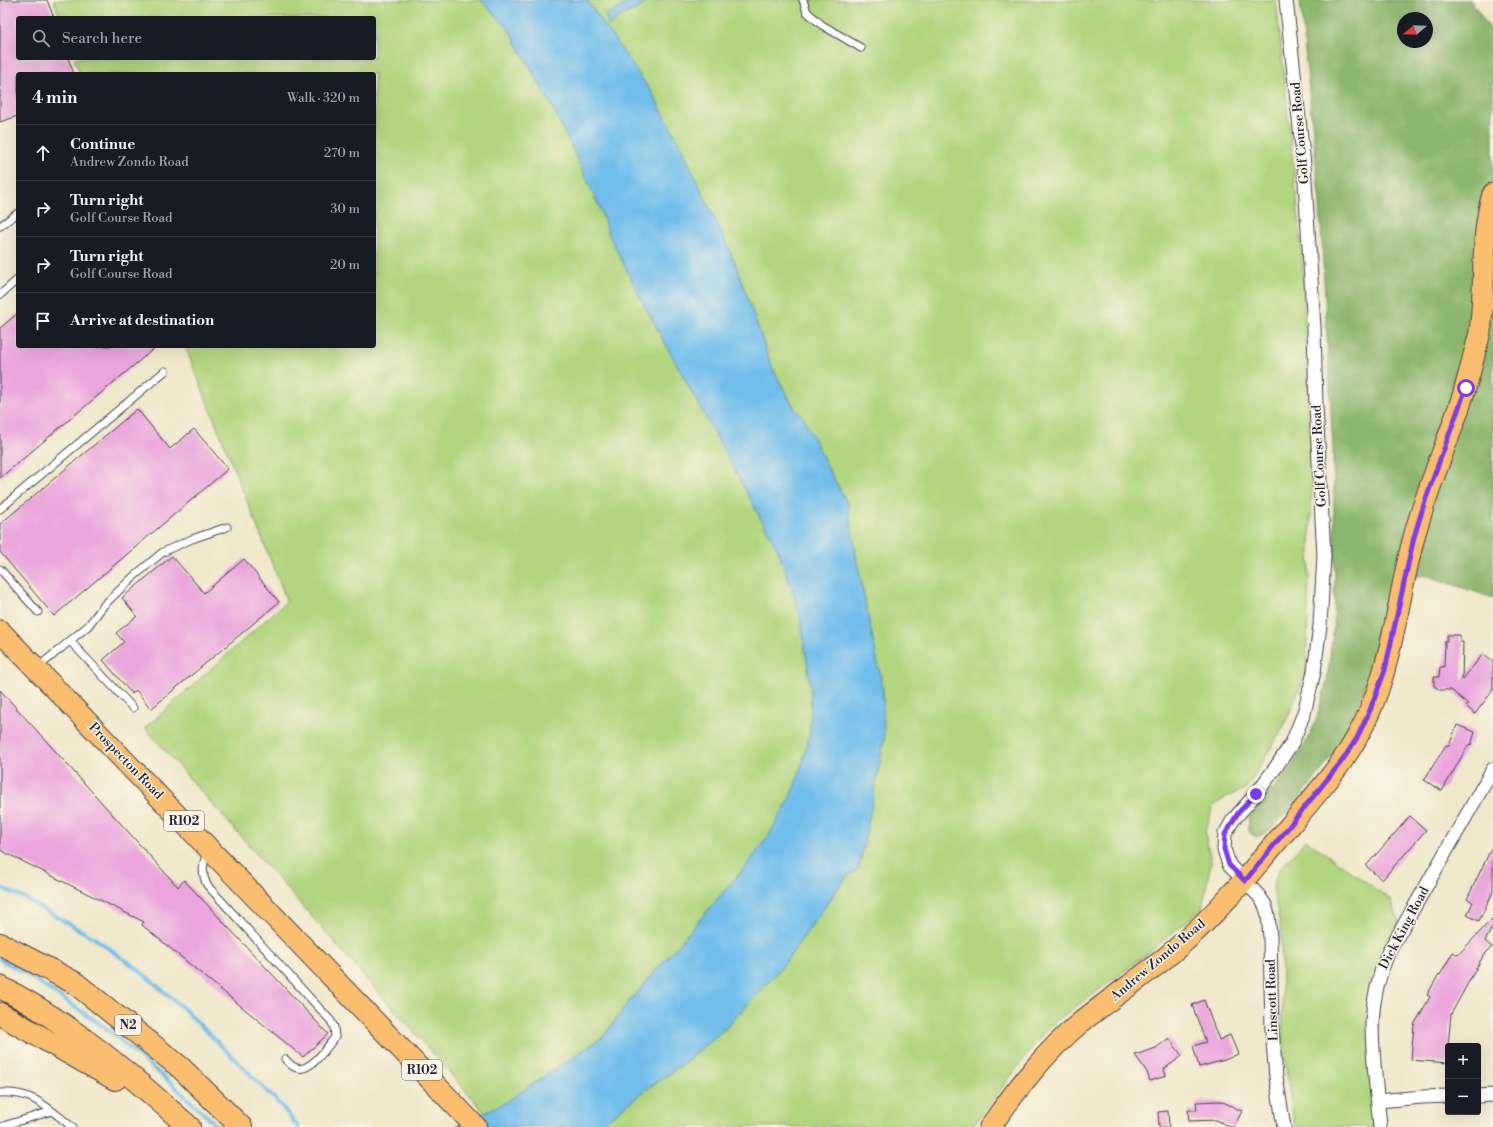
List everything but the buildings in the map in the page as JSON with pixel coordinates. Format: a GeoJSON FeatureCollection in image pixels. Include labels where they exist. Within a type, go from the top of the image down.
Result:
{"type":"FeatureCollection","features":[{"type":"Feature","properties":{"kind":"highway"},"geometry":{"type":"LineString","coordinates":[[0,929],[75,983]]}},
{"type":"Feature","properties":{"kind":"highway","name":"N2"},"geometry":{"type":"LineString","coordinates":[[0,944],[75,983],[181,1068],[241,1127]]}},
{"type":"Feature","properties":{"kind":"highway"},"geometry":{"type":"LineString","coordinates":[[0,987],[25,999],[85,1040],[159,1100],[189,1127]]}},
{"type":"Feature","properties":{"kind":"highway"},"geometry":{"type":"LineString","coordinates":[[0,1014],[75,1055],[131,1090],[146,1098],[159,1100]]}},
{"type":"Feature","properties":{"kind":"main road","name":"Andrew Zondo Road"},"geometry":{"type":"LineString","coordinates":[[990,1127],[1042,1060],[1062,1039],[1176,948],[1207,921],[1245,881],[1342,761],[1357,738],[1370,710],[1385,670],[1414,537],[1425,501],[1466,388],[1480,333],[1488,219],[1493,194]]}},
{"type":"Feature","properties":{"kind":"main road","name":"Prospecton Road"},"geometry":{"type":"LineString","coordinates":[[0,630],[476,1127]]}},
{"type":"Feature","properties":{"kind":"street","name":"Golf Course Road"},"geometry":{"type":"LineString","coordinates":[[1245,881],[1229,865],[1224,849],[1225,834],[1238,813],[1256,794],[1292,743],[1304,712],[1314,672],[1320,625],[1324,556],[1316,414],[1314,328],[1304,165],[1286,0]]}},
{"type":"Feature","properties":{"kind":"street","name":"Dick King Road"},"geometry":{"type":"LineString","coordinates":[[1380,1127],[1372,1021],[1380,972],[1392,947],[1493,769]]}},
{"type":"Feature","properties":{"kind":"street","name":"Linscott Road"},"geometry":{"type":"LineString","coordinates":[[1245,881],[1259,896],[1268,915],[1270,937],[1272,1030],[1276,1077],[1284,1127]]}},
{"type":"Feature","properties":{"kind":"street"},"geometry":{"type":"LineString","coordinates":[[1481,1096],[1493,1095]]}},
{"type":"Feature","properties":{"kind":"street"},"geometry":{"type":"LineString","coordinates":[[1378,1101],[1445,1096]]}},
{"type":"Feature","properties":{"kind":"lane"},"geometry":{"type":"LineString","coordinates":[[803,0],[807,12],[822,25],[861,48]]}},
{"type":"Feature","properties":{"kind":"lane"},"geometry":{"type":"LineString","coordinates":[[0,226],[16,214]]}},
{"type":"Feature","properties":{"kind":"lane"},"geometry":{"type":"LineString","coordinates":[[0,295],[16,281]]}},
{"type":"Feature","properties":{"kind":"lane"},"geometry":{"type":"LineString","coordinates":[[0,508],[165,371]]}},
{"type":"Feature","properties":{"kind":"lane"},"geometry":{"type":"LineString","coordinates":[[36,668],[88,626],[104,605],[133,576],[163,552],[192,539],[227,527]]}},
{"type":"Feature","properties":{"kind":"lane"},"geometry":{"type":"LineString","coordinates":[[0,569],[38,612]]}},
{"type":"Feature","properties":{"kind":"lane"},"geometry":{"type":"LineString","coordinates":[[70,641],[134,708]]}},
{"type":"Feature","properties":{"kind":"lane"},"geometry":{"type":"LineString","coordinates":[[209,847],[203,864],[203,872],[207,885],[331,1021],[334,1027],[334,1037],[311,1065],[304,1069],[298,1069],[285,1059]]}},
{"type":"Feature","properties":{"kind":"lane"},"geometry":{"type":"LineString","coordinates":[[0,1093],[19,1094],[36,1099],[72,1127]]}},
{"type":"Feature","properties":{"kind":"lane"},"geometry":{"type":"LineString","coordinates":[[0,1126],[52,1111]]}},
{"type":"Feature","properties":{"kind":"green space"},"geometry":{"type":"Polygon","coordinates":[[[54,0],[483,0],[522,37],[716,413],[798,589],[812,660],[810,734],[794,794],[768,837],[746,866],[629,1002],[603,1037],[487,1115],[145,728],[287,601],[186,348],[376,348],[376,72],[79,72],[75,60],[376,60],[376,16],[59,16],[54,0]]]}},
{"type":"Feature","properties":{"kind":"green space"},"geometry":{"type":"Polygon","coordinates":[[[577,0],[1276,0],[1302,250],[1312,478],[1306,674],[1281,732],[1246,788],[1213,806],[1205,833],[1211,862],[1202,909],[1130,967],[1049,1026],[972,1127],[598,1127],[651,1086],[680,1066],[726,1028],[782,967],[852,869],[811,439],[772,367],[745,297],[577,0]]]}},
{"type":"Feature","properties":{"kind":"green space"},"geometry":{"type":"Polygon","coordinates":[[[1300,0],[1470,0],[1493,33],[1493,598],[1425,575],[1390,581],[1372,665],[1366,685],[1350,723],[1318,776],[1305,792],[1276,824],[1267,832],[1257,837],[1251,834],[1248,829],[1249,818],[1258,805],[1288,772],[1309,737],[1317,718],[1327,680],[1334,624],[1335,572],[1333,449],[1320,204],[1300,0]]]}},
{"type":"Feature","properties":{"kind":"green space"},"geometry":{"type":"Polygon","coordinates":[[[1306,840],[1391,900],[1399,922],[1381,955],[1374,1127],[1295,1127],[1283,1048],[1281,930],[1273,888],[1275,879],[1280,869],[1306,840]]]}},
{"type":"Feature","properties":{"kind":"water"},"geometry":{"type":"Polygon","coordinates":[[[480,0],[587,0],[652,93],[678,140],[735,262],[772,367],[794,408],[804,418],[830,472],[848,504],[857,561],[883,689],[884,741],[859,869],[846,877],[782,967],[726,1028],[680,1066],[651,1086],[598,1127],[456,1126],[506,1102],[603,1037],[629,1002],[746,866],[768,837],[789,800],[801,769],[810,734],[811,690],[800,614],[778,550],[641,299],[609,235],[599,206],[555,112],[508,28],[480,0]]]}},
{"type":"Feature","properties":{"kind":"water"},"geometry":{"type":"Polygon","coordinates":[[[634,0],[649,0],[641,7],[623,15],[609,26],[605,15],[634,0]]]}},
{"type":"Feature","properties":{"kind":"waterway"},"geometry":{"type":"LineString","coordinates":[[0,887],[22,897],[94,938],[138,969],[185,1010],[280,1104],[298,1127]]}},
{"type":"Feature","properties":{"kind":"waterway"},"geometry":{"type":"LineString","coordinates":[[0,959],[26,974],[103,1026],[172,1084],[218,1127]]}},
{"type":"Feature","properties":{"kind":"route"},"geometry":{"type":"LineString","coordinates":[[1256,794],[1238,813],[1225,834],[1224,849],[1229,865],[1245,881],[1342,761],[1357,738],[1370,710],[1385,670],[1414,537],[1425,501],[1455,422],[1466,388]]}}]}
